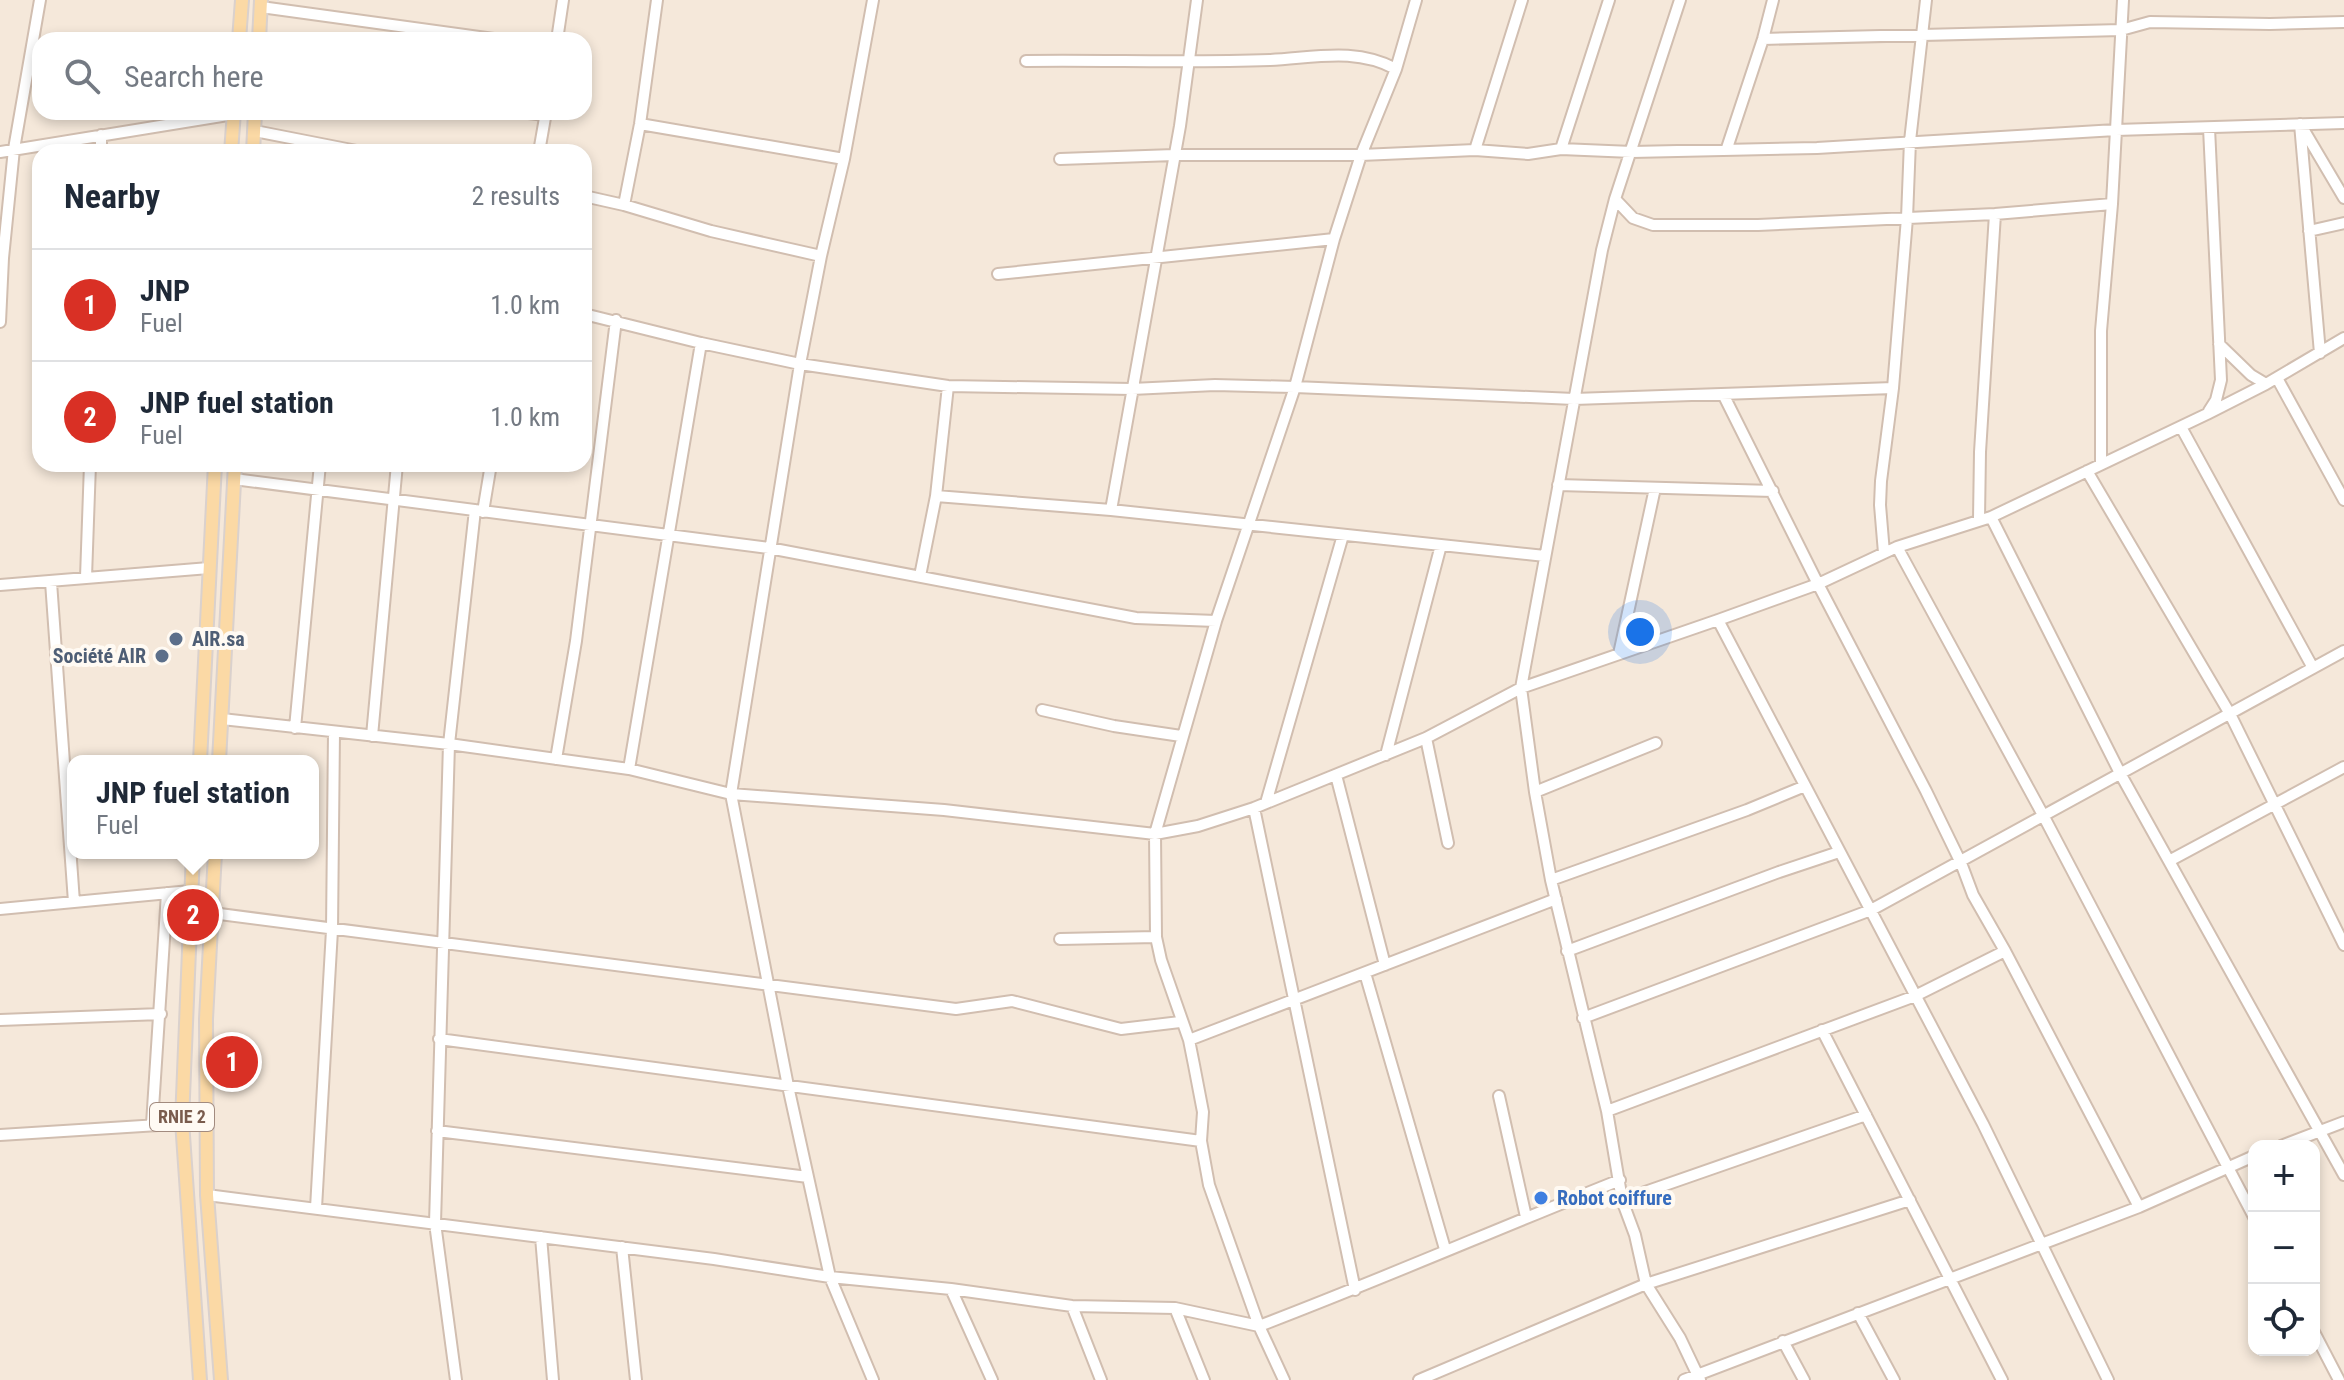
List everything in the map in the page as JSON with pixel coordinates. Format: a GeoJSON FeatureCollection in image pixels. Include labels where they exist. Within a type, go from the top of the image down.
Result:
{"type":"FeatureCollection","features":[{"type":"Feature","properties":{"kind":"main road"},"geometry":{"type":"LineString","coordinates":[[240,32],[242,0]]}},
{"type":"Feature","properties":{"kind":"main road"},"geometry":{"type":"LineString","coordinates":[[259,32],[261,4]]}},
{"type":"Feature","properties":{"kind":"main road"},"geometry":{"type":"LineString","coordinates":[[232,144],[233,120]]}},
{"type":"Feature","properties":{"kind":"main road"},"geometry":{"type":"LineString","coordinates":[[254,144],[255,120]]}},
{"type":"Feature","properties":{"kind":"main road"},"geometry":{"type":"LineString","coordinates":[[200,755],[215,472]]}},
{"type":"Feature","properties":{"kind":"main road"},"geometry":{"type":"LineString","coordinates":[[219,755],[234,472]]}},
{"type":"Feature","properties":{"kind":"main road","name":"RNIE 2"},"geometry":{"type":"LineString","coordinates":[[193,859],[182,1121],[200,1380]]}},
{"type":"Feature","properties":{"kind":"main road","name":"RNIE 2"},"geometry":{"type":"LineString","coordinates":[[215,859],[206,1019],[206,1122],[207,1195],[221,1380]]}},
{"type":"Feature","properties":{"kind":"street"},"geometry":{"type":"LineString","coordinates":[[34,32],[40,0]]}},
{"type":"Feature","properties":{"kind":"street"},"geometry":{"type":"LineString","coordinates":[[558,32],[563,0]]}},
{"type":"Feature","properties":{"kind":"street"},"geometry":{"type":"LineString","coordinates":[[624,205],[640,124],[657,0]]}},
{"type":"Feature","properties":{"kind":"street"},"geometry":{"type":"LineString","coordinates":[[873,0],[844,159],[800,364],[731,794],[788,1086],[830,1277],[873,1380]]}},
{"type":"Feature","properties":{"kind":"street"},"geometry":{"type":"LineString","coordinates":[[1111,510],[1174,155],[1197,0]]}},
{"type":"Feature","properties":{"kind":"street"},"geometry":{"type":"LineString","coordinates":[[1284,1380],[1259,1326],[1209,1185],[1201,1141],[1203,1112],[1189,1040],[1180,1022],[1156,937],[1155,834],[1216,621],[1295,387],[1334,239],[1361,155],[1396,69],[1416,0]]}},
{"type":"Feature","properties":{"kind":"street"},"geometry":{"type":"LineString","coordinates":[[1475,150],[1522,0]]}},
{"type":"Feature","properties":{"kind":"street"},"geometry":{"type":"LineString","coordinates":[[1561,149],[1609,0]]}},
{"type":"Feature","properties":{"kind":"street"},"geometry":{"type":"LineString","coordinates":[[1680,0],[1615,199],[1602,250],[1521,688],[1551,880],[1607,1111],[1622,1200],[1635,1235],[1646,1284],[1680,1338],[1699,1377]]}},
{"type":"Feature","properties":{"kind":"street"},"geometry":{"type":"LineString","coordinates":[[1727,148],[1773,0]]}},
{"type":"Feature","properties":{"kind":"street"},"geometry":{"type":"LineString","coordinates":[[1884,553],[1880,493],[1893,388],[1910,141],[1926,0]]}},
{"type":"Feature","properties":{"kind":"street"},"geometry":{"type":"LineString","coordinates":[[2101,464],[2101,331],[2112,204],[2123,0]]}},
{"type":"Feature","properties":{"kind":"street"},"geometry":{"type":"LineString","coordinates":[[261,4],[448,32]]}},
{"type":"Feature","properties":{"kind":"street"},"geometry":{"type":"LineString","coordinates":[[1763,39],[2121,30],[2150,22],[2344,22]]}},
{"type":"Feature","properties":{"kind":"street"},"geometry":{"type":"LineString","coordinates":[[0,322],[1,258],[14,149],[32,46]]}},
{"type":"Feature","properties":{"kind":"street"},"geometry":{"type":"LineString","coordinates":[[1026,61],[1272,60],[1337,55],[1370,57],[1396,69]]}},
{"type":"Feature","properties":{"kind":"street"},"geometry":{"type":"LineString","coordinates":[[45,144],[192,120]]}},
{"type":"Feature","properties":{"kind":"street"},"geometry":{"type":"LineString","coordinates":[[540,144],[545,120]]}},
{"type":"Feature","properties":{"kind":"street"},"geometry":{"type":"LineString","coordinates":[[1060,159],[1174,155],[1361,155],[1475,150],[1528,154],[1561,149],[1632,152],[1817,148],[2116,130],[2344,123]]}},
{"type":"Feature","properties":{"kind":"street"},"geometry":{"type":"LineString","coordinates":[[640,124],[844,159]]}},
{"type":"Feature","properties":{"kind":"street"},"geometry":{"type":"LineString","coordinates":[[2300,124],[2344,198]]}},
{"type":"Feature","properties":{"kind":"street"},"geometry":{"type":"LineString","coordinates":[[2300,124],[2320,353]]}},
{"type":"Feature","properties":{"kind":"street"},"geometry":{"type":"LineString","coordinates":[[2207,414],[2216,400],[2221,380],[2209,128]]}},
{"type":"Feature","properties":{"kind":"street"},"geometry":{"type":"LineString","coordinates":[[255,131],[321,144]]}},
{"type":"Feature","properties":{"kind":"street"},"geometry":{"type":"LineString","coordinates":[[101,135],[101,144]]}},
{"type":"Feature","properties":{"kind":"street"},"geometry":{"type":"LineString","coordinates":[[0,152],[32,146]]}},
{"type":"Feature","properties":{"kind":"street"},"geometry":{"type":"LineString","coordinates":[[592,198],[711,231],[821,256]]}},
{"type":"Feature","properties":{"kind":"street"},"geometry":{"type":"LineString","coordinates":[[1615,199],[1633,218],[1653,225],[1758,225],[1995,214],[2112,204]]}},
{"type":"Feature","properties":{"kind":"street"},"geometry":{"type":"LineString","coordinates":[[1995,214],[1980,452],[1985,518],[2121,775],[2344,1175]]}},
{"type":"Feature","properties":{"kind":"street"},"geometry":{"type":"LineString","coordinates":[[2309,231],[2344,223]]}},
{"type":"Feature","properties":{"kind":"street"},"geometry":{"type":"LineString","coordinates":[[998,274],[1156,255],[1334,239]]}},
{"type":"Feature","properties":{"kind":"street"},"geometry":{"type":"LineString","coordinates":[[592,316],[800,364],[948,386],[1132,389],[1215,385],[1574,399],[1893,388]]}},
{"type":"Feature","properties":{"kind":"street"},"geometry":{"type":"LineString","coordinates":[[556,759],[576,641],[616,320]]}},
{"type":"Feature","properties":{"kind":"street"},"geometry":{"type":"LineString","coordinates":[[222,719],[449,744],[629,769],[731,794],[930,809],[1155,834],[1198,826],[1254,808],[1426,738],[1521,688],[1818,584],[1897,547],[1985,518],[2207,414],[2277,378],[2344,338]]}},
{"type":"Feature","properties":{"kind":"street"},"geometry":{"type":"LineString","coordinates":[[629,769],[701,343]]}},
{"type":"Feature","properties":{"kind":"street"},"geometry":{"type":"LineString","coordinates":[[2219,344],[2251,375],[2266,384]]}},
{"type":"Feature","properties":{"kind":"street"},"geometry":{"type":"LineString","coordinates":[[2277,378],[2344,500]]}},
{"type":"Feature","properties":{"kind":"street"},"geometry":{"type":"LineString","coordinates":[[920,576],[936,496],[948,386]]}},
{"type":"Feature","properties":{"kind":"street"},"geometry":{"type":"LineString","coordinates":[[1723,394],[1961,863],[1973,895],[2139,1207]]}},
{"type":"Feature","properties":{"kind":"street"},"geometry":{"type":"LineString","coordinates":[[2181,427],[2313,668]]}},
{"type":"Feature","properties":{"kind":"street"},"geometry":{"type":"LineString","coordinates":[[2087,471],[2230,714],[2344,945]]}},
{"type":"Feature","properties":{"kind":"street"},"geometry":{"type":"LineString","coordinates":[[86,577],[90,472]]}},
{"type":"Feature","properties":{"kind":"street"},"geometry":{"type":"LineString","coordinates":[[295,728],[319,472]]}},
{"type":"Feature","properties":{"kind":"street"},"geometry":{"type":"LineString","coordinates":[[372,736],[396,472]]}},
{"type":"Feature","properties":{"kind":"street"},"geometry":{"type":"LineString","coordinates":[[456,1380],[435,1223],[449,744],[479,511],[489,472]]}},
{"type":"Feature","properties":{"kind":"street"},"geometry":{"type":"LineString","coordinates":[[234,479],[769,548],[1136,618],[1216,621]]}},
{"type":"Feature","properties":{"kind":"street"},"geometry":{"type":"LineString","coordinates":[[1558,485],[1773,491]]}},
{"type":"Feature","properties":{"kind":"street"},"geometry":{"type":"LineString","coordinates":[[1619,654],[1655,488]]}},
{"type":"Feature","properties":{"kind":"street"},"geometry":{"type":"LineString","coordinates":[[936,496],[1111,510],[1545,556]]}},
{"type":"Feature","properties":{"kind":"street"},"geometry":{"type":"LineString","coordinates":[[1266,803],[1343,535]]}},
{"type":"Feature","properties":{"kind":"street"},"geometry":{"type":"LineString","coordinates":[[1386,755],[1441,545]]}},
{"type":"Feature","properties":{"kind":"street"},"geometry":{"type":"LineString","coordinates":[[1897,547],[2043,815],[2251,1212]]}},
{"type":"Feature","properties":{"kind":"street"},"geometry":{"type":"LineString","coordinates":[[0,585],[209,568]]}},
{"type":"Feature","properties":{"kind":"street"},"geometry":{"type":"LineString","coordinates":[[51,582],[67,805]]}},
{"type":"Feature","properties":{"kind":"street"},"geometry":{"type":"LineString","coordinates":[[1718,620],[1983,1124],[2108,1380]]}},
{"type":"Feature","properties":{"kind":"street"},"geometry":{"type":"LineString","coordinates":[[1583,1018],[1871,910],[2344,651]]}},
{"type":"Feature","properties":{"kind":"street"},"geometry":{"type":"LineString","coordinates":[[1042,710],[1114,726],[1181,736]]}},
{"type":"Feature","properties":{"kind":"street"},"geometry":{"type":"LineString","coordinates":[[316,1208],[332,930],[334,732]]}},
{"type":"Feature","properties":{"kind":"street"},"geometry":{"type":"LineString","coordinates":[[1426,738],[1448,843]]}},
{"type":"Feature","properties":{"kind":"street"},"geometry":{"type":"LineString","coordinates":[[1535,792],[1656,743]]}},
{"type":"Feature","properties":{"kind":"street"},"geometry":{"type":"LineString","coordinates":[[2169,861],[2344,767]]}},
{"type":"Feature","properties":{"kind":"street"},"geometry":{"type":"LineString","coordinates":[[1336,775],[1385,965]]}},
{"type":"Feature","properties":{"kind":"street"},"geometry":{"type":"LineString","coordinates":[[1551,880],[1805,786]]}},
{"type":"Feature","properties":{"kind":"street"},"geometry":{"type":"LineString","coordinates":[[1254,808],[1355,1290]]}},
{"type":"Feature","properties":{"kind":"street"},"geometry":{"type":"LineString","coordinates":[[1567,951],[1839,852]]}},
{"type":"Feature","properties":{"kind":"street"},"geometry":{"type":"LineString","coordinates":[[71,859],[74,902]]}},
{"type":"Feature","properties":{"kind":"street"},"geometry":{"type":"LineString","coordinates":[[0,909],[190,891]]}},
{"type":"Feature","properties":{"kind":"street"},"geometry":{"type":"LineString","coordinates":[[152,1124],[167,893]]}},
{"type":"Feature","properties":{"kind":"street"},"geometry":{"type":"LineString","coordinates":[[1189,1040],[1556,899]]}},
{"type":"Feature","properties":{"kind":"street"},"geometry":{"type":"LineString","coordinates":[[212,913],[956,1009],[1012,1001],[1121,1029],[1180,1022]]}},
{"type":"Feature","properties":{"kind":"street"},"geometry":{"type":"LineString","coordinates":[[1060,939],[1156,937]]}},
{"type":"Feature","properties":{"kind":"street"},"geometry":{"type":"LineString","coordinates":[[1607,1111],[1915,996],[2005,951]]}},
{"type":"Feature","properties":{"kind":"street"},"geometry":{"type":"LineString","coordinates":[[1365,973],[1445,1249]]}},
{"type":"Feature","properties":{"kind":"street"},"geometry":{"type":"LineString","coordinates":[[0,1020],[161,1014]]}},
{"type":"Feature","properties":{"kind":"street"},"geometry":{"type":"LineString","coordinates":[[1822,1030],[2002,1380]]}},
{"type":"Feature","properties":{"kind":"street"},"geometry":{"type":"LineString","coordinates":[[439,1039],[1201,1141]]}},
{"type":"Feature","properties":{"kind":"street"},"geometry":{"type":"LineString","coordinates":[[1499,1096],[1526,1217]]}},
{"type":"Feature","properties":{"kind":"street"},"geometry":{"type":"LineString","coordinates":[[1622,1200],[1866,1115]]}},
{"type":"Feature","properties":{"kind":"street"},"geometry":{"type":"LineString","coordinates":[[0,1135],[182,1121],[206,1122]]}},
{"type":"Feature","properties":{"kind":"street"},"geometry":{"type":"LineString","coordinates":[[2297,1140],[2344,1122]]}},
{"type":"Feature","properties":{"kind":"street"},"geometry":{"type":"LineString","coordinates":[[437,1131],[808,1177]]}},
{"type":"Feature","properties":{"kind":"street"},"geometry":{"type":"LineString","coordinates":[[1684,1380],[1699,1377],[1783,1341],[2139,1207],[2248,1158]]}},
{"type":"Feature","properties":{"kind":"street"},"geometry":{"type":"LineString","coordinates":[[207,1195],[1072,1306],[1175,1308],[1259,1326],[1355,1290],[1445,1249],[1620,1180]]}},
{"type":"Feature","properties":{"kind":"street"},"geometry":{"type":"LineString","coordinates":[[1419,1380],[1646,1284],[1910,1200]]}},
{"type":"Feature","properties":{"kind":"street"},"geometry":{"type":"LineString","coordinates":[[541,1237],[553,1380]]}},
{"type":"Feature","properties":{"kind":"street"},"geometry":{"type":"LineString","coordinates":[[622,1247],[636,1380]]}},
{"type":"Feature","properties":{"kind":"street"},"geometry":{"type":"LineString","coordinates":[[951,1289],[992,1380]]}},
{"type":"Feature","properties":{"kind":"street"},"geometry":{"type":"LineString","coordinates":[[1072,1306],[1101,1380]]}},
{"type":"Feature","properties":{"kind":"street"},"geometry":{"type":"LineString","coordinates":[[1175,1308],[1204,1380]]}},
{"type":"Feature","properties":{"kind":"street"},"geometry":{"type":"LineString","coordinates":[[1858,1313],[1894,1380]]}},
{"type":"Feature","properties":{"kind":"street"},"geometry":{"type":"LineString","coordinates":[[1783,1341],[1804,1380]]}},
{"type":"Feature","properties":{"kind":"street"},"geometry":{"type":"LineString","coordinates":[[2320,1344],[2339,1380]]}},
{"type":"Feature","properties":{"kind":"shaded area"},"geometry":{"type":"Polygon","coordinates":[[[0,0],[2344,0],[2344,1380],[0,1380],[0,0]]]}},
{"type":"Feature","properties":{"kind":"place","name":"AIR.sa"},"geometry":{"type":"Point","coordinates":[176,639]}},
{"type":"Feature","properties":{"kind":"place","name":"Société AIR"},"geometry":{"type":"Point","coordinates":[162,656]}},
{"type":"Feature","properties":{"kind":"place","name":"JNP fuel station"},"geometry":{"type":"Point","coordinates":[193,915]}},
{"type":"Feature","properties":{"kind":"place","name":"JNP"},"geometry":{"type":"Point","coordinates":[232,1062]}},
{"type":"Feature","properties":{"kind":"place","name":"Robot coiffure"},"geometry":{"type":"Point","coordinates":[1541,1198]}}]}
